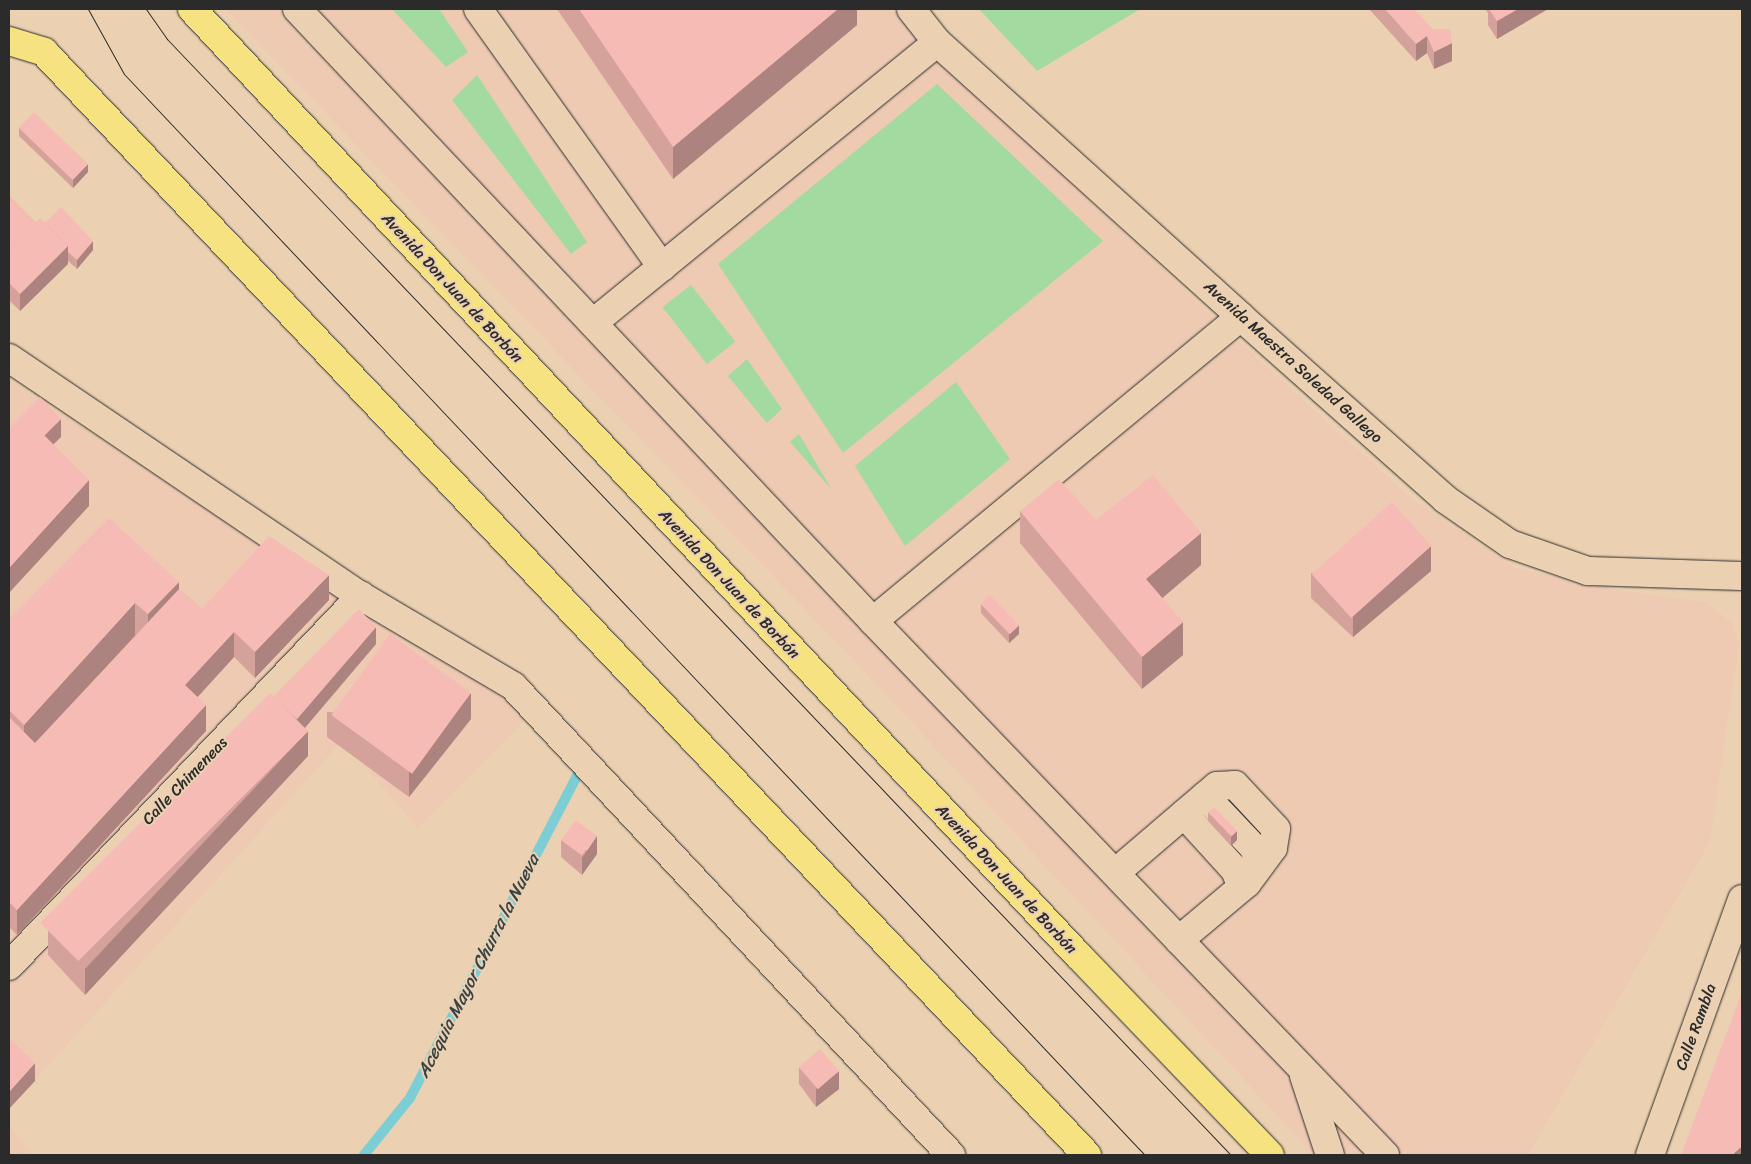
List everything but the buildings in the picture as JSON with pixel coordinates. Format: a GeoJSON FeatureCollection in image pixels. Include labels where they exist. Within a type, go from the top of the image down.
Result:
{"type":"FeatureCollection","features":[{"type":"Feature","properties":{"kind":"main road","name":"Avenida Don Juan de Borbón"},"geometry":{"type":"LineString","coordinates":[[192,9],[1078,955],[1270,1155]]}},
{"type":"Feature","properties":{"kind":"main road"},"geometry":{"type":"LineString","coordinates":[[9,41],[44,52],[1087,1155]]}},
{"type":"Feature","properties":{"kind":"street"},"geometry":{"type":"LineString","coordinates":[[297,9],[874,621],[1385,1155]]}},
{"type":"Feature","properties":{"kind":"street"},"geometry":{"type":"LineString","coordinates":[[478,9],[662,267]]}},
{"type":"Feature","properties":{"kind":"street","name":"Avenida Maestra Soledad Gallego"},"geometry":{"type":"LineString","coordinates":[[911,9],[937,42],[1241,317],[1445,499],[1510,544],[1588,571],[1742,576]]}},
{"type":"Feature","properties":{"kind":"street"},"geometry":{"type":"LineString","coordinates":[[593,323],[937,42]]}},
{"type":"Feature","properties":{"kind":"street"},"geometry":{"type":"LineString","coordinates":[[874,621],[1241,317]]}},
{"type":"Feature","properties":{"kind":"street"},"geometry":{"type":"LineString","coordinates":[[9,358],[361,596],[513,686],[952,1155]]}},
{"type":"Feature","properties":{"kind":"street","name":"Calle Chimeneas"},"geometry":{"type":"LineString","coordinates":[[9,966],[361,596]]}},
{"type":"Feature","properties":{"kind":"street"},"geometry":{"type":"LineString","coordinates":[[1115,873],[1217,786],[1235,785],[1276,829],[1273,848],[1242,887],[1179,940]]}},
{"type":"Feature","properties":{"kind":"street"},"geometry":{"type":"LineString","coordinates":[[1184,814],[1236,870],[1242,887]]}},
{"type":"Feature","properties":{"kind":"street","name":"Calle Rambla"},"geometry":{"type":"LineString","coordinates":[[1650,1155],[1740,914]]}},
{"type":"Feature","properties":{"kind":"street"},"geometry":{"type":"LineString","coordinates":[[1302,1069],[1330,1155]]}},
{"type":"Feature","properties":{"kind":"shaded area"},"geometry":{"type":"Polygon","coordinates":[[[225,9],[890,9],[1234,337],[1411,498],[1515,568],[1617,590],[1707,602],[1732,623],[1739,644],[1710,842],[1528,1155],[1314,1155],[845,651],[225,9]]]}},
{"type":"Feature","properties":{"kind":"shaded area"},"geometry":{"type":"Polygon","coordinates":[[[9,381],[533,712],[418,828],[342,741],[9,1109],[9,381]]]}},
{"type":"Feature","properties":{"kind":"shaded area"},"geometry":{"type":"Polygon","coordinates":[[[9,1124],[32,1155],[9,1155],[9,1124]]]}},
{"type":"Feature","properties":{"kind":"green space"},"geometry":{"type":"Polygon","coordinates":[[[392,9],[439,9],[468,52],[446,67],[392,9]]]}},
{"type":"Feature","properties":{"kind":"green space"},"geometry":{"type":"Polygon","coordinates":[[[979,9],[1140,9],[1037,71],[979,9]]]}},
{"type":"Feature","properties":{"kind":"green space"},"geometry":{"type":"Polygon","coordinates":[[[477,75],[587,242],[571,254],[452,100],[477,75]]]}},
{"type":"Feature","properties":{"kind":"green space"},"geometry":{"type":"Polygon","coordinates":[[[937,84],[1103,241],[843,453],[718,264],[937,84]]]}},
{"type":"Feature","properties":{"kind":"green space"},"geometry":{"type":"Polygon","coordinates":[[[691,285],[735,342],[707,364],[663,307],[691,285]]]}},
{"type":"Feature","properties":{"kind":"green space"},"geometry":{"type":"Polygon","coordinates":[[[747,359],[782,409],[767,423],[728,376],[747,359]]]}},
{"type":"Feature","properties":{"kind":"green space"},"geometry":{"type":"Polygon","coordinates":[[[956,382],[1010,459],[905,546],[855,466],[956,382]]]}},
{"type":"Feature","properties":{"kind":"green space"},"geometry":{"type":"Polygon","coordinates":[[[799,434],[832,490],[790,442],[799,434]]]}},
{"type":"Feature","properties":{"kind":"waterway","name":"Acequia Mayor Churra la Nueva"},"geometry":{"type":"LineString","coordinates":[[364,1155],[410,1098],[580,770]]}},
{"type":"Feature","properties":{"kind":"tram line"},"geometry":{"type":"LineString","coordinates":[[88,9],[124,74],[1145,1155]]}},
{"type":"Feature","properties":{"kind":"tram line"},"geometry":{"type":"LineString","coordinates":[[146,9],[167,39],[1231,1155]]}}]}
